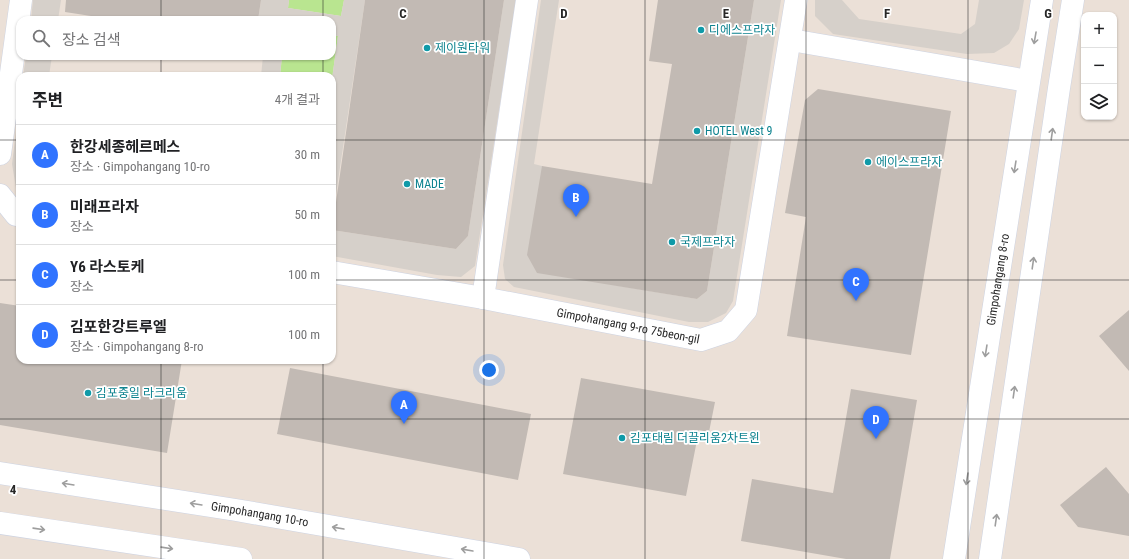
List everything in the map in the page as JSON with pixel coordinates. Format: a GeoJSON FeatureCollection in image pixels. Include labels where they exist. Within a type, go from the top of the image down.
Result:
{"type":"FeatureCollection","features":[{"type":"Feature","properties":{"kind":"street"},"geometry":{"type":"LineString","coordinates":[[19,16],[21,0]]}},
{"type":"Feature","properties":{"kind":"street"},"geometry":{"type":"LineString","coordinates":[[483,298],[527,0]]}},
{"type":"Feature","properties":{"kind":"street","name":"Gimpohangang 9-ro 75beon-gil"},"geometry":{"type":"LineString","coordinates":[[336,273],[483,298],[700,340],[728,330],[746,310],[791,40],[796,0]]}},
{"type":"Feature","properties":{"kind":"street","name":"Gimpohangang 8-ro"},"geometry":{"type":"LineString","coordinates":[[954,559],[1028,81],[1042,0]]}},
{"type":"Feature","properties":{"kind":"street"},"geometry":{"type":"LineString","coordinates":[[990,559],[1073,0]]}},
{"type":"Feature","properties":{"kind":"street"},"geometry":{"type":"LineString","coordinates":[[0,154],[16,37]]}},
{"type":"Feature","properties":{"kind":"street"},"geometry":{"type":"LineString","coordinates":[[791,40],[1028,81]]}},
{"type":"Feature","properties":{"kind":"street"},"geometry":{"type":"LineString","coordinates":[[0,195],[16,215]]}},
{"type":"Feature","properties":{"kind":"street","name":"Gimpohangang 10-ro"},"geometry":{"type":"LineString","coordinates":[[0,473],[236,510],[519,559]]}},
{"type":"Feature","properties":{"kind":"street"},"geometry":{"type":"LineString","coordinates":[[0,523],[241,559]]}},
{"type":"Feature","properties":{"kind":"green space"},"geometry":{"type":"Polygon","coordinates":[[[289,0],[344,0],[341,16],[288,8],[289,0]]]}},
{"type":"Feature","properties":{"kind":"green space"},"geometry":{"type":"Polygon","coordinates":[[[336,36],[338,36],[336,50],[336,36]]]}},
{"type":"Feature","properties":{"kind":"green space"},"geometry":{"type":"Polygon","coordinates":[[[282,60],[335,60],[333,72],[280,72],[282,60]]]}},
{"type":"Feature","properties":{"kind":"shaded area"},"geometry":{"type":"Polygon","coordinates":[[[33,0],[61,0],[59,16],[31,16],[33,0]]]}},
{"type":"Feature","properties":{"kind":"shaded area"},"geometry":{"type":"Polygon","coordinates":[[[261,0],[289,0],[288,8],[341,16],[344,0],[365,0],[336,194],[336,72],[333,72],[335,60],[336,60],[338,36],[336,36],[336,16],[259,16],[261,0]]]}},
{"type":"Feature","properties":{"kind":"shaded area"},"geometry":{"type":"Polygon","coordinates":[[[504,0],[516,0],[475,266],[461,277],[437,275],[336,257],[336,231],[456,249],[468,236],[504,0]]]}},
{"type":"Feature","properties":{"kind":"shaded area"},"geometry":{"type":"Polygon","coordinates":[[[541,0],[559,0],[534,164],[542,166],[608,284],[697,299],[707,291],[754,0],[781,0],[733,301],[726,313],[708,322],[689,322],[514,287],[505,279],[503,265],[541,0]]]}},
{"type":"Feature","properties":{"kind":"shaded area"},"geometry":{"type":"Polygon","coordinates":[[[815,0],[842,0],[859,19],[961,34],[975,24],[979,0],[1024,0],[1019,29],[1009,44],[994,53],[967,54],[833,34],[815,16],[815,0]]]}},
{"type":"Feature","properties":{"kind":"shaded area"},"geometry":{"type":"Polygon","coordinates":[[[25,60],[51,60],[50,72],[24,72],[25,60]]]}},
{"type":"Feature","properties":{"kind":"shaded area"},"geometry":{"type":"Polygon","coordinates":[[[263,60],[282,60],[280,72],[261,72],[263,60]]]}},
{"type":"Feature","properties":{"kind":"shaded area"},"geometry":{"type":"Polygon","coordinates":[[[16,132],[16,188],[12,164],[16,132]]]}},
{"type":"Feature","properties":{"kind":"building"},"geometry":{"type":"Polygon","coordinates":[[[66,0],[261,0],[259,16],[91,16],[65,12],[66,0]]]}},
{"type":"Feature","properties":{"kind":"building"},"geometry":{"type":"Polygon","coordinates":[[[365,0],[504,0],[468,236],[456,249],[336,231],[336,202],[365,0]]]}},
{"type":"Feature","properties":{"kind":"building"},"geometry":{"type":"Polygon","coordinates":[[[658,0],[754,0],[707,291],[697,299],[537,273],[527,255],[542,166],[652,184],[672,64],[649,61],[658,0]]]}},
{"type":"Feature","properties":{"kind":"building"},"geometry":{"type":"Polygon","coordinates":[[[818,89],[951,111],[911,355],[787,336],[806,217],[785,213],[805,100],[818,89]]]}},
{"type":"Feature","properties":{"kind":"building","name":"김포중일 라크리움"},"geometry":{"type":"Polygon","coordinates":[[[0,303],[16,305],[16,364],[181,364],[167,453],[0,425],[0,303]]]}},
{"type":"Feature","properties":{"kind":"building"},"geometry":{"type":"Polygon","coordinates":[[[1129,310],[1129,371],[1099,336],[1129,310]]]}},
{"type":"Feature","properties":{"kind":"building"},"geometry":{"type":"Polygon","coordinates":[[[290,368],[531,414],[518,480],[277,434],[290,368]]]}},
{"type":"Feature","properties":{"kind":"building","name":"김포태림 더끌리움2차트윈"},"geometry":{"type":"Polygon","coordinates":[[[581,378],[715,402],[709,432],[699,430],[686,496],[563,474],[581,378]]]}},
{"type":"Feature","properties":{"kind":"building"},"geometry":{"type":"Polygon","coordinates":[[[851,389],[917,400],[890,559],[846,559],[741,541],[752,479],[833,493],[851,389]]]}},
{"type":"Feature","properties":{"kind":"building"},"geometry":{"type":"Polygon","coordinates":[[[1106,467],[1129,494],[1129,536],[1078,527],[1060,505],[1106,467]]]}},
{"type":"Feature","properties":{"kind":"place","name":"디에스프라자"},"geometry":{"type":"Point","coordinates":[701,30]}},
{"type":"Feature","properties":{"kind":"place","name":"제이원타워"},"geometry":{"type":"Point","coordinates":[427,48]}},
{"type":"Feature","properties":{"kind":"place","name":"HOTEL West 9"},"geometry":{"type":"Point","coordinates":[697,131]}},
{"type":"Feature","properties":{"kind":"place","name":"에이스프라자"},"geometry":{"type":"Point","coordinates":[868,162]}},
{"type":"Feature","properties":{"kind":"place","name":"MADE"},"geometry":{"type":"Point","coordinates":[407,184]}},
{"type":"Feature","properties":{"kind":"place","name":"미래프라자"},"geometry":{"type":"Point","coordinates":[576,217]}},
{"type":"Feature","properties":{"kind":"place","name":"국제프라자"},"geometry":{"type":"Point","coordinates":[672,242]}},
{"type":"Feature","properties":{"kind":"place","name":"Y6 라스토케"},"geometry":{"type":"Point","coordinates":[856,301]}},
{"type":"Feature","properties":{"kind":"place","name":"김포중일 라크리움"},"geometry":{"type":"Point","coordinates":[88,393]}},
{"type":"Feature","properties":{"kind":"place","name":"한강세종헤르메스"},"geometry":{"type":"Point","coordinates":[404,424]}},
{"type":"Feature","properties":{"kind":"place","name":"김포태림 더끌리움2차트윈"},"geometry":{"type":"Point","coordinates":[622,438]}},
{"type":"Feature","properties":{"kind":"place","name":"김포한강트루엘"},"geometry":{"type":"Point","coordinates":[876,439]}}]}
